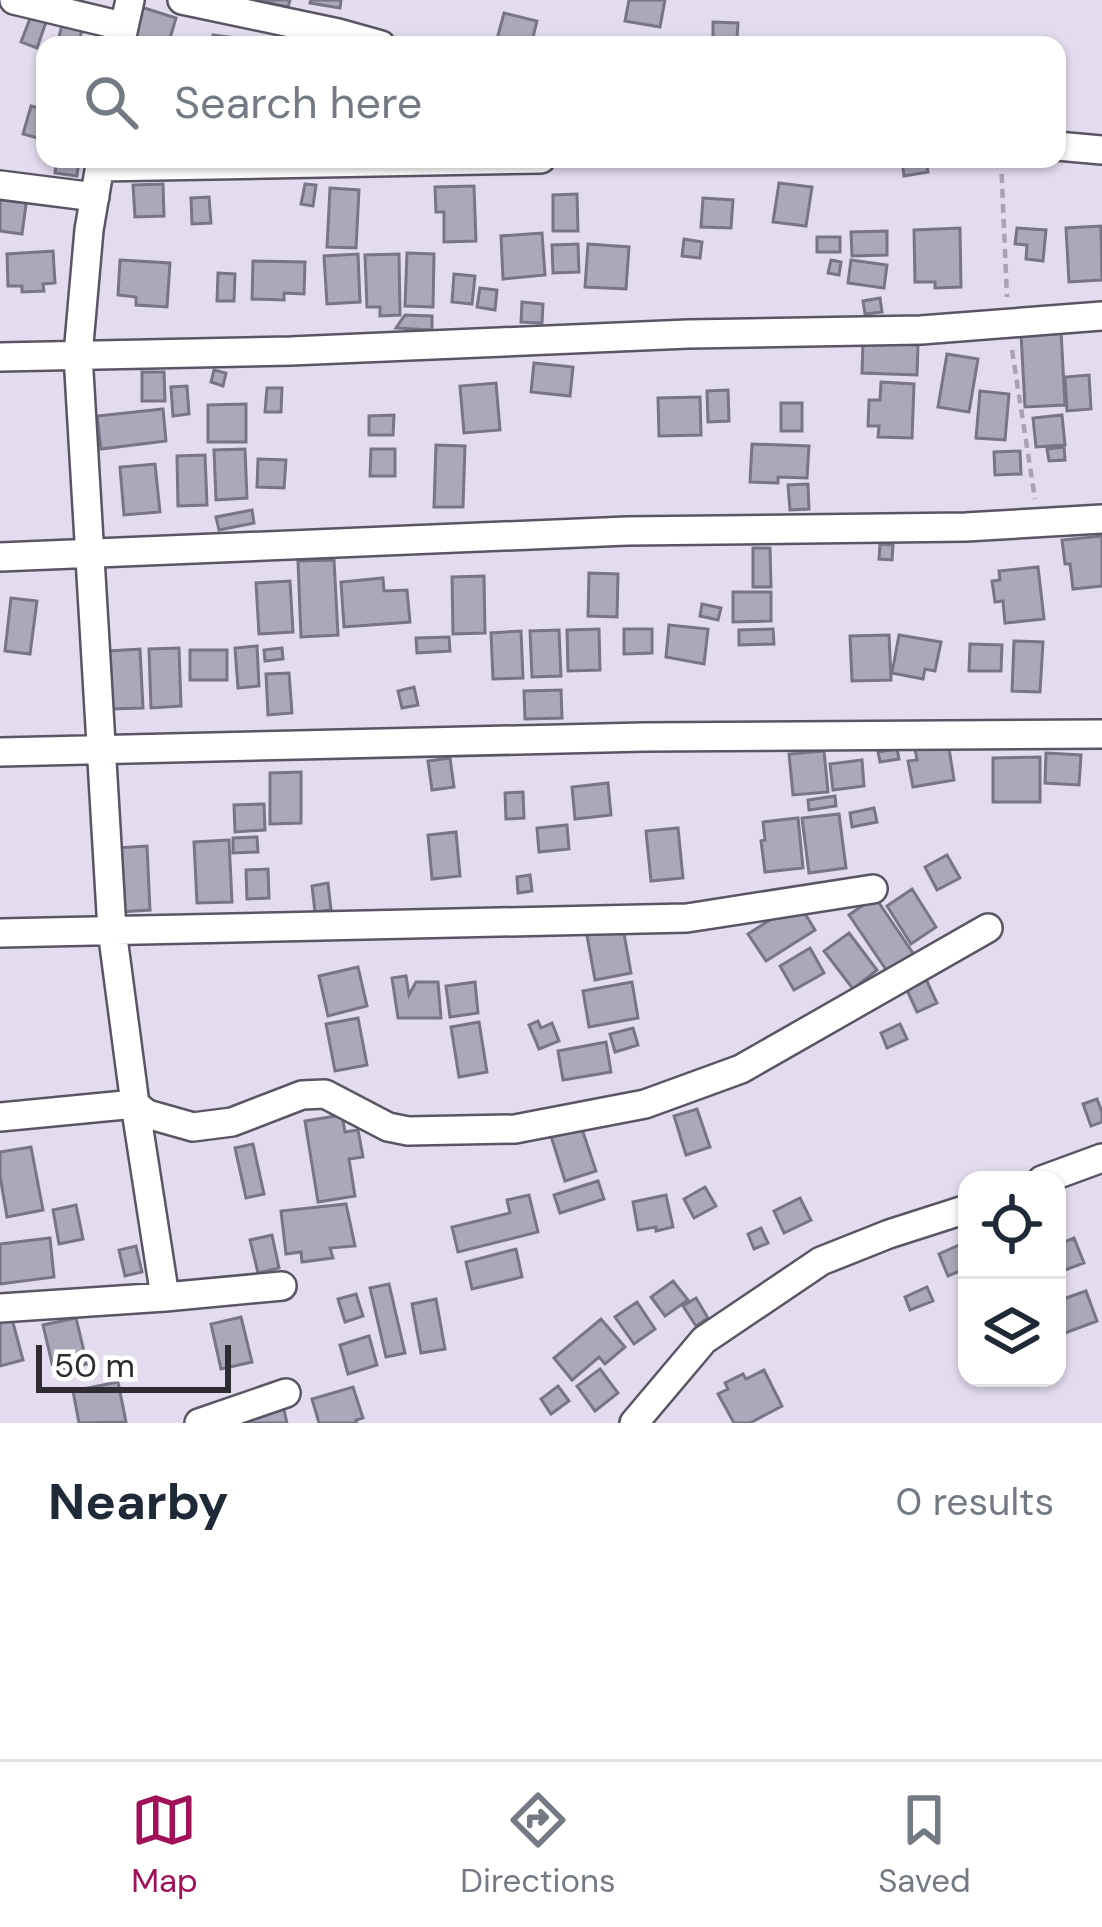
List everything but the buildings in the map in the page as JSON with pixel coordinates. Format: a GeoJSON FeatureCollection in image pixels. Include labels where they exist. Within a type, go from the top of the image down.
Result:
{"type":"FeatureCollection","features":[{"type":"Feature","properties":{"kind":"street"},"geometry":{"type":"LineString","coordinates":[[14,0],[124,24]]}},
{"type":"Feature","properties":{"kind":"street"},"geometry":{"type":"LineString","coordinates":[[182,0],[341,36]]}},
{"type":"Feature","properties":{"kind":"street"},"geometry":{"type":"LineString","coordinates":[[1066,147],[1102,150]]}},
{"type":"Feature","properties":{"kind":"street"},"geometry":{"type":"LineString","coordinates":[[99,168],[79,356],[101,748],[112,929],[165,1297]]}},
{"type":"Feature","properties":{"kind":"street"},"geometry":{"type":"LineString","coordinates":[[0,185],[95,197]]}},
{"type":"Feature","properties":{"kind":"street"},"geometry":{"type":"LineString","coordinates":[[0,357],[921,330],[1102,316]]}},
{"type":"Feature","properties":{"kind":"street"},"geometry":{"type":"LineString","coordinates":[[0,557],[627,531],[966,527],[1102,519]]}},
{"type":"Feature","properties":{"kind":"street"},"geometry":{"type":"LineString","coordinates":[[0,752],[644,736],[1102,734]]}},
{"type":"Feature","properties":{"kind":"street"},"geometry":{"type":"LineString","coordinates":[[0,933],[687,918],[873,890]]}},
{"type":"Feature","properties":{"kind":"street"},"geometry":{"type":"LineString","coordinates":[[0,1117],[135,1104],[147,1114],[193,1126],[232,1122],[302,1096],[325,1094],[388,1127],[408,1131],[514,1129],[645,1104],[741,1069],[988,928]]}},
{"type":"Feature","properties":{"kind":"street"},"geometry":{"type":"LineString","coordinates":[[1066,1171],[1102,1158]]}},
{"type":"Feature","properties":{"kind":"street"},"geometry":{"type":"LineString","coordinates":[[634,1423],[704,1340],[821,1262],[958,1212]]}},
{"type":"Feature","properties":{"kind":"street"},"geometry":{"type":"LineString","coordinates":[[0,1308],[282,1286]]}},
{"type":"Feature","properties":{"kind":"street"},"geometry":{"type":"LineString","coordinates":[[199,1423],[286,1394]]}}]}
